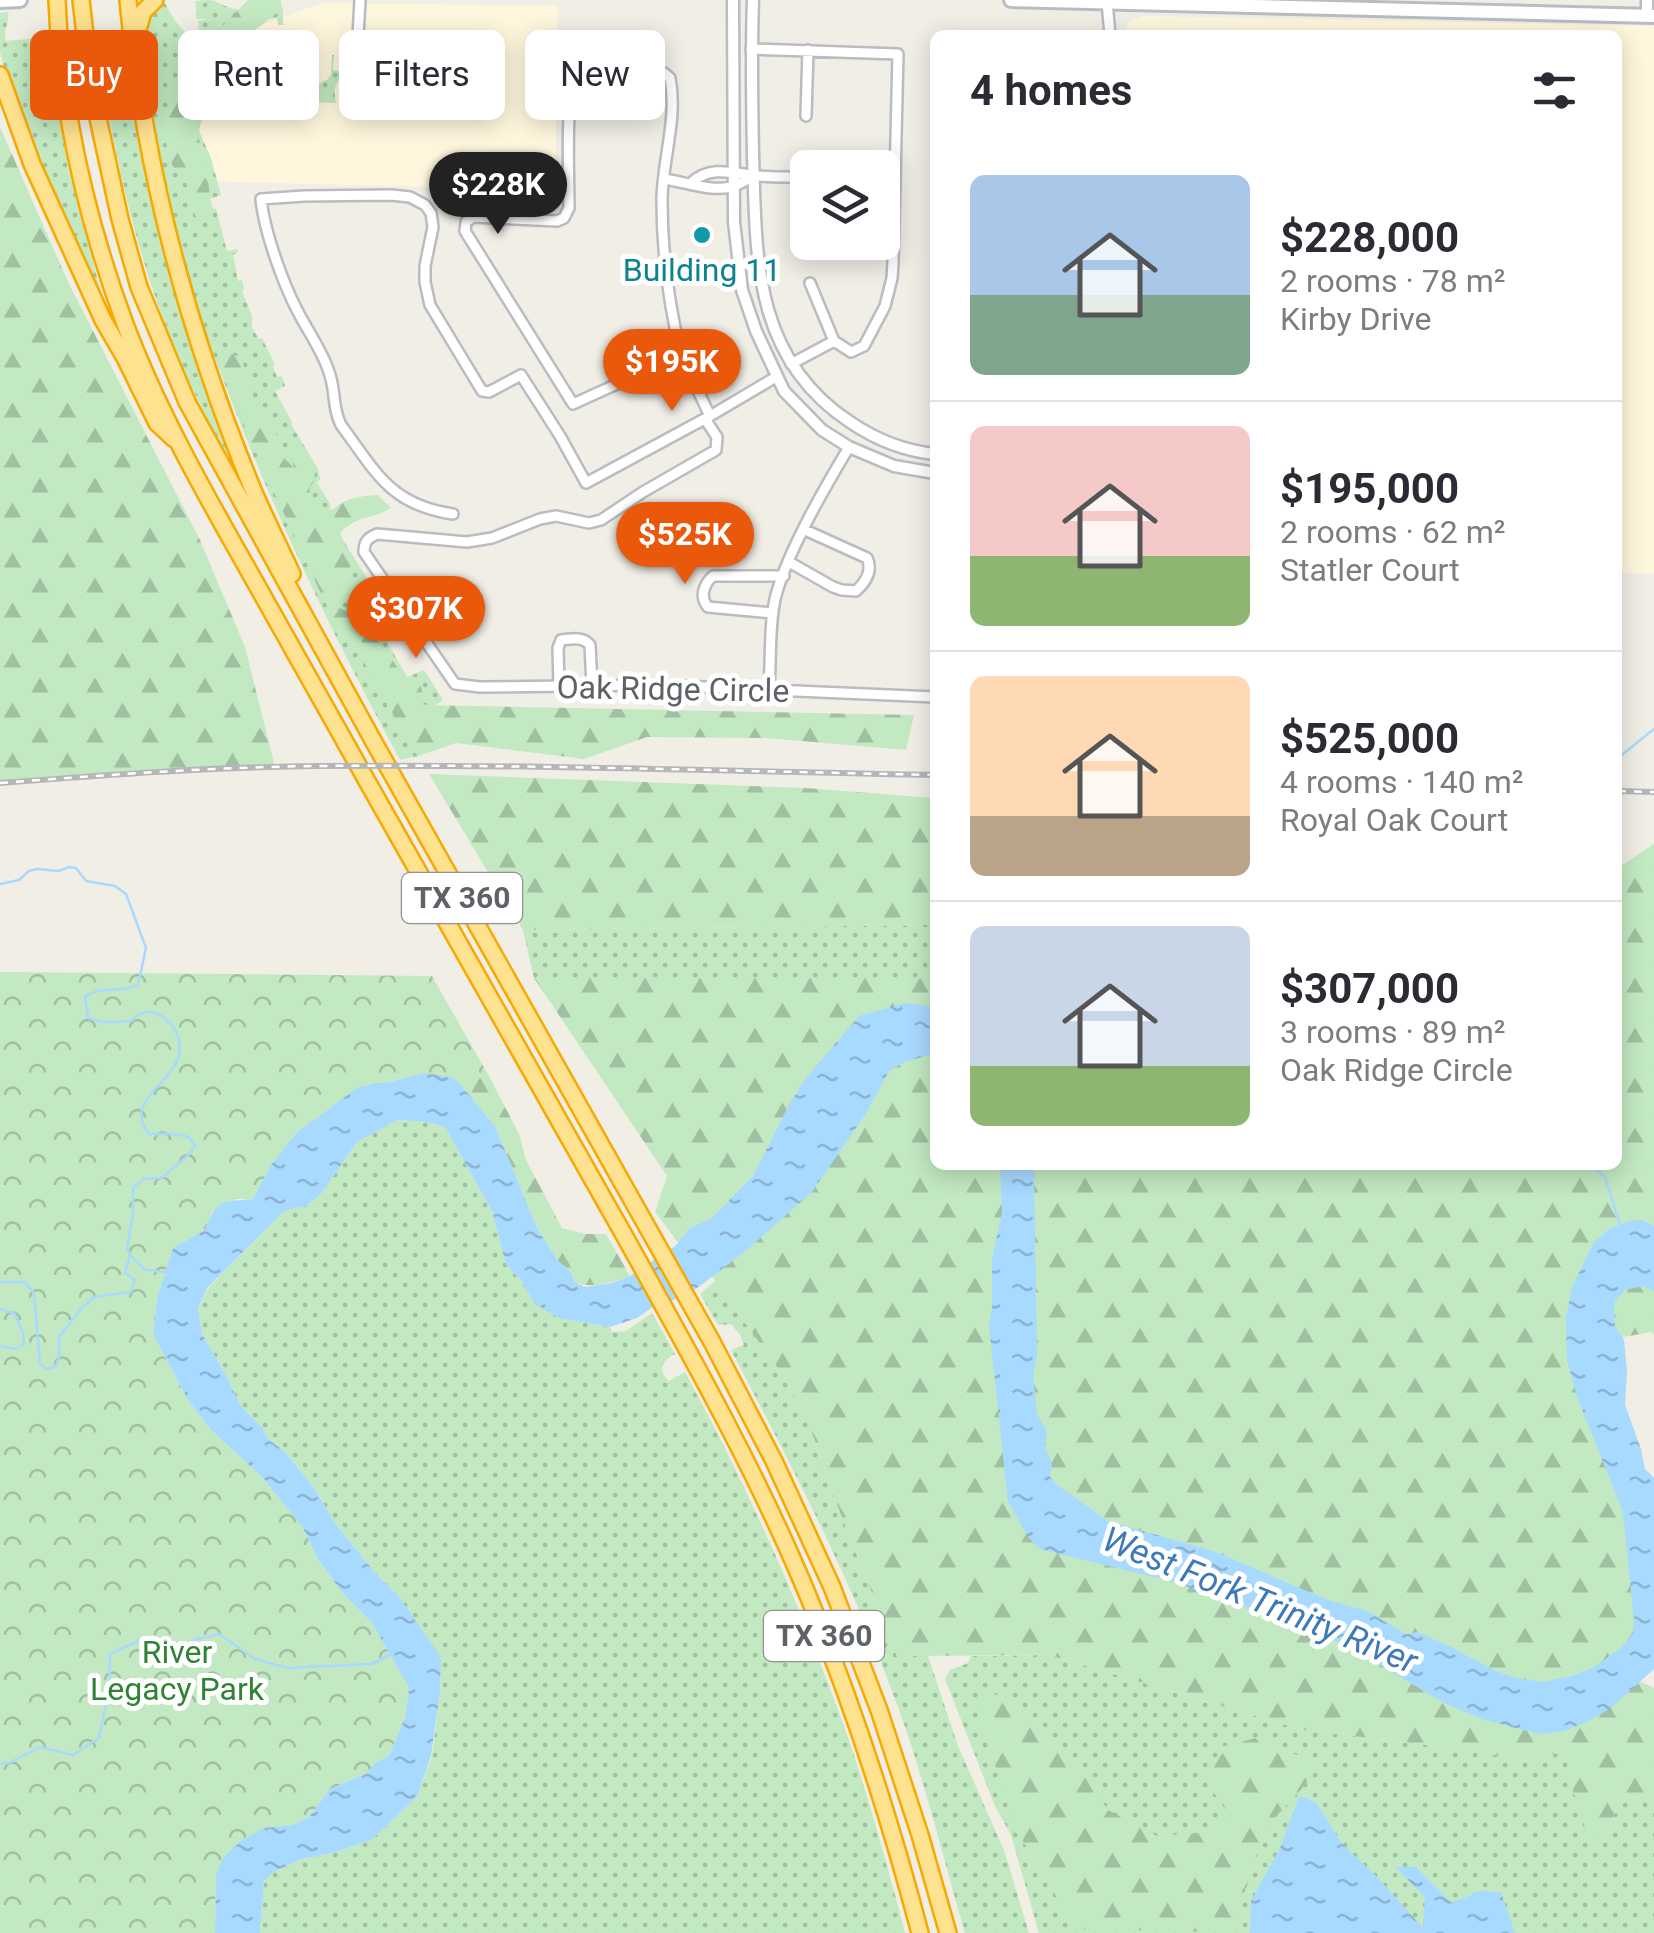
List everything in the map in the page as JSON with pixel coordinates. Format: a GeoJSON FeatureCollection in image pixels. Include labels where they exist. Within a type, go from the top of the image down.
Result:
{"type":"FeatureCollection","features":[{"type":"Feature","properties":{"kind":"highway","name":"TX 360"},"geometry":{"type":"LineString","coordinates":[[56,0],[64,90],[86,194],[127,329],[224,527],[602,1197],[752,1473],[827,1644],[878,1786],[920,1933]]}},
{"type":"Feature","properties":{"kind":"highway","name":"TX 360"},"geometry":{"type":"LineString","coordinates":[[81,0],[104,153],[140,287],[187,402],[712,1342],[774,1461],[855,1645],[900,1773],[948,1933]]}},
{"type":"Feature","properties":{"kind":"highway"},"geometry":{"type":"LineString","coordinates":[[128,0],[132,30]]}},
{"type":"Feature","properties":{"kind":"highway"},"geometry":{"type":"LineString","coordinates":[[138,30],[143,12],[156,0]]}},
{"type":"Feature","properties":{"kind":"highway"},"geometry":{"type":"LineString","coordinates":[[0,75],[32,164],[103,320],[157,423],[180,444]]}},
{"type":"Feature","properties":{"kind":"highway"},"geometry":{"type":"LineString","coordinates":[[143,120],[161,206],[193,324],[253,489],[294,578],[302,611]]}},
{"type":"Feature","properties":{"kind":"main road"},"geometry":{"type":"LineString","coordinates":[[0,1],[20,0]]}},
{"type":"Feature","properties":{"kind":"main road"},"geometry":{"type":"LineString","coordinates":[[1011,0],[1600,7],[1650,16]]}},
{"type":"Feature","properties":{"kind":"street"},"geometry":{"type":"LineString","coordinates":[[359,30],[360,0]]}},
{"type":"Feature","properties":{"kind":"street"},"geometry":{"type":"LineString","coordinates":[[733,0],[737,256],[742,290],[756,330],[784,391],[822,430],[849,447],[894,466],[930,472]]}},
{"type":"Feature","properties":{"kind":"street"},"geometry":{"type":"LineString","coordinates":[[752,0],[754,224],[769,315],[791,364],[816,398],[860,429],[911,450],[930,453]]}},
{"type":"Feature","properties":{"kind":"street"},"geometry":{"type":"LineString","coordinates":[[1647,0],[1650,16]]}},
{"type":"Feature","properties":{"kind":"street"},"geometry":{"type":"LineString","coordinates":[[1107,1],[1110,30]]}},
{"type":"Feature","properties":{"kind":"street"},"geometry":{"type":"LineString","coordinates":[[752,49],[898,54],[895,150]]}},
{"type":"Feature","properties":{"kind":"street"},"geometry":{"type":"LineString","coordinates":[[806,116],[808,50]]}},
{"type":"Feature","properties":{"kind":"street"},"geometry":{"type":"LineString","coordinates":[[681,355],[573,404],[466,230],[466,222],[473,216],[557,221],[564,218],[568,208],[572,77],[580,70],[668,75],[672,85],[662,199],[665,256],[681,355],[707,418]]}},
{"type":"Feature","properties":{"kind":"street"},"geometry":{"type":"LineString","coordinates":[[691,182],[717,171],[790,177]]}},
{"type":"Feature","properties":{"kind":"street"},"geometry":{"type":"LineString","coordinates":[[664,179],[691,182],[703,188],[733,187],[754,176]]}},
{"type":"Feature","properties":{"kind":"street"},"geometry":{"type":"LineString","coordinates":[[453,514],[413,504],[389,489],[340,425],[328,368],[294,305],[276,259],[261,199],[391,195],[410,196],[426,206],[433,227],[425,266],[430,305],[482,391],[489,392],[521,375],[586,483],[707,418],[834,340]]}},
{"type":"Feature","properties":{"kind":"street"},"geometry":{"type":"LineString","coordinates":[[810,283],[834,340],[851,352],[864,346],[886,306],[892,260]]}},
{"type":"Feature","properties":{"kind":"street","name":"Oak Ridge Circle"},"geometry":{"type":"LineString","coordinates":[[707,418],[717,437],[716,450],[601,520],[589,522],[556,516],[492,538],[467,542],[378,534],[368,538],[364,552],[455,684],[657,685],[930,696]]}},
{"type":"Feature","properties":{"kind":"street"},"geometry":{"type":"LineString","coordinates":[[768,689],[773,613],[784,576],[849,447]]}},
{"type":"Feature","properties":{"kind":"street"},"geometry":{"type":"LineString","coordinates":[[790,562],[842,590],[856,590],[864,584],[870,567],[867,558],[804,530]]}},
{"type":"Feature","properties":{"kind":"street"},"geometry":{"type":"LineString","coordinates":[[773,613],[708,607],[704,588],[713,576],[784,576]]}},
{"type":"Feature","properties":{"kind":"street"},"geometry":{"type":"LineString","coordinates":[[559,687],[558,648],[561,640],[573,638],[584,639],[590,645],[592,686]]}},
{"type":"Feature","properties":{"kind":"shaded area"},"geometry":{"type":"Polygon","coordinates":[[[322,3],[558,6],[558,30],[525,30],[525,120],[556,120],[555,190],[196,181],[182,142],[194,120],[319,120],[319,30],[254,30],[322,3]]]}},
{"type":"Feature","properties":{"kind":"shaded area"},"geometry":{"type":"Polygon","coordinates":[[[1143,16],[1654,26],[1654,573],[1622,573],[1622,30],[1126,30],[1131,20],[1143,16]]]}},
{"type":"Feature","properties":{"kind":"green space"},"geometry":{"type":"Polygon","coordinates":[[[248,0],[281,0],[281,10],[255,30],[219,30],[248,0]]]}},
{"type":"Feature","properties":{"kind":"green space"},"geometry":{"type":"Polygon","coordinates":[[[195,1],[214,1],[244,10],[283,7],[283,25],[278,25],[277,18],[250,30],[199,30],[198,21],[211,19],[197,19],[195,1]]]}},
{"type":"Feature","properties":{"kind":"green space"},"geometry":{"type":"Polygon","coordinates":[[[165,3],[183,30],[178,30],[178,120],[203,120],[199,131],[221,195],[210,199],[227,251],[238,252],[233,255],[252,316],[252,328],[262,338],[277,377],[282,376],[285,386],[275,391],[318,469],[317,483],[329,502],[336,529],[402,634],[387,642],[407,677],[424,670],[443,700],[436,705],[387,704],[418,756],[400,760],[331,627],[249,446],[202,324],[187,278],[153,120],[158,120],[158,30],[146,30],[147,24],[165,3]]]}},
{"type":"Feature","properties":{"kind":"green space"},"geometry":{"type":"Polygon","coordinates":[[[8,12],[6,41],[30,39],[30,120],[60,120],[99,293],[61,221],[8,85],[0,52],[0,13],[8,12]]]}},
{"type":"Feature","properties":{"kind":"green space"},"geometry":{"type":"Polygon","coordinates":[[[332,55],[333,70],[339,71],[336,103],[319,102],[319,83],[331,74],[332,55]]]}},
{"type":"Feature","properties":{"kind":"green space"},"geometry":{"type":"Polygon","coordinates":[[[178,76],[178,120],[196,120],[207,162],[211,216],[201,221],[195,215],[186,182],[172,165],[162,128],[178,76]]]}},
{"type":"Feature","properties":{"kind":"green space"},"geometry":{"type":"Polygon","coordinates":[[[110,120],[136,120],[167,262],[233,463],[227,459],[177,355],[126,196],[110,120]]]}},
{"type":"Feature","properties":{"kind":"green space"},"geometry":{"type":"Polygon","coordinates":[[[0,127],[68,282],[200,540],[245,647],[275,767],[0,783],[0,127]]]}},
{"type":"Feature","properties":{"kind":"green space"},"geometry":{"type":"Polygon","coordinates":[[[231,354],[241,357],[257,409],[274,427],[284,458],[294,468],[288,438],[314,468],[314,482],[309,488],[321,516],[343,502],[365,496],[378,495],[391,508],[353,523],[340,533],[350,556],[351,585],[339,608],[367,615],[386,627],[383,645],[404,678],[418,678],[422,691],[420,705],[914,715],[906,750],[767,738],[647,737],[584,759],[456,743],[418,756],[378,684],[337,628],[224,378],[217,359],[231,354]]]}},
{"type":"Feature","properties":{"kind":"green space"},"geometry":{"type":"Polygon","coordinates":[[[429,774],[805,788],[930,798],[930,925],[523,930],[429,774]]]}},
{"type":"Feature","properties":{"kind":"green space"},"geometry":{"type":"Polygon","coordinates":[[[1654,844],[1654,1335],[1652,1332],[1583,1344],[1654,1498],[1637,1680],[1654,1688],[1654,1802],[1622,1795],[1604,1839],[1588,1837],[1565,1751],[1525,1761],[1478,1751],[1303,1730],[1049,1655],[897,1656],[809,1423],[782,1374],[708,1271],[693,1262],[655,1212],[667,1176],[534,978],[930,978],[930,1170],[1622,1170],[1622,865],[1654,844]]]}},
{"type":"Feature","properties":{"kind":"green space"},"geometry":{"type":"Polygon","coordinates":[[[930,925],[930,978],[534,978],[523,930],[930,925]]]}},
{"type":"Feature","properties":{"kind":"green space","name":"River Legacy Park"},"geometry":{"type":"Polygon","coordinates":[[[0,972],[432,976],[490,1078],[447,1078],[424,1073],[357,1088],[296,1133],[271,1165],[253,1199],[235,1199],[212,1212],[205,1230],[173,1248],[157,1299],[153,1334],[188,1400],[211,1430],[262,1477],[302,1526],[318,1559],[344,1595],[372,1623],[409,1688],[405,1718],[388,1757],[376,1762],[367,1773],[330,1789],[309,1817],[293,1825],[264,1828],[216,1875],[215,1933],[0,1933],[0,972]]]}},
{"type":"Feature","properties":{"kind":"green space"},"geometry":{"type":"Polygon","coordinates":[[[455,1078],[490,1078],[519,1134],[526,1160],[562,1228],[606,1234],[630,1276],[595,1285],[574,1282],[572,1273],[558,1261],[537,1228],[495,1126],[455,1078]]]}},
{"type":"Feature","properties":{"kind":"green space"},"geometry":{"type":"Polygon","coordinates":[[[397,1120],[445,1127],[492,1211],[506,1264],[534,1303],[558,1318],[610,1327],[612,1332],[626,1331],[652,1313],[675,1354],[664,1363],[663,1373],[669,1381],[685,1372],[733,1464],[797,1605],[852,1749],[905,1933],[260,1933],[264,1881],[275,1871],[302,1859],[371,1840],[417,1797],[432,1756],[441,1670],[400,1598],[334,1522],[315,1489],[284,1451],[268,1439],[263,1428],[240,1405],[202,1334],[198,1308],[209,1287],[284,1210],[306,1206],[321,1194],[357,1142],[397,1120]]]}},
{"type":"Feature","properties":{"kind":"green space"},"geometry":{"type":"Polygon","coordinates":[[[715,1281],[782,1374],[809,1423],[897,1656],[928,1656],[958,1746],[1004,1850],[1029,1933],[965,1933],[908,1735],[862,1615],[731,1350],[744,1345],[740,1335],[731,1324],[718,1325],[700,1294],[715,1281]]]}},
{"type":"Feature","properties":{"kind":"green space"},"geometry":{"type":"Polygon","coordinates":[[[1049,1655],[1303,1730],[1478,1751],[1525,1761],[1566,1751],[1572,1788],[1604,1839],[1622,1795],[1654,1802],[1654,1933],[1039,1933],[1011,1835],[995,1806],[945,1679],[950,1670],[968,1663],[971,1656],[1049,1655]]]}},
{"type":"Feature","properties":{"kind":"green space"},"geometry":{"type":"Polygon","coordinates":[[[987,1689],[1040,1722],[1108,1810],[1157,1836],[1198,1833],[1232,1817],[1207,1784],[1221,1747],[1256,1738],[1321,1765],[1265,1828],[1232,1931],[1076,1929],[1021,1838],[978,1718],[987,1689]]]}},
{"type":"Feature","properties":{"kind":"water"},"geometry":{"type":"Polygon","coordinates":[[[905,1003],[930,1006],[930,1055],[889,1071],[865,1115],[812,1192],[700,1286],[637,1318],[610,1327],[558,1318],[534,1303],[506,1264],[492,1211],[445,1127],[427,1122],[397,1120],[357,1142],[321,1194],[306,1206],[284,1211],[208,1287],[198,1308],[202,1334],[240,1405],[315,1489],[334,1522],[400,1598],[441,1657],[431,1756],[417,1797],[371,1840],[302,1859],[275,1871],[264,1881],[260,1933],[215,1933],[216,1875],[224,1857],[264,1828],[293,1825],[309,1817],[330,1789],[367,1773],[376,1762],[388,1757],[405,1718],[409,1688],[372,1623],[344,1595],[318,1559],[302,1526],[262,1477],[211,1430],[188,1400],[153,1334],[157,1299],[173,1248],[205,1230],[217,1207],[253,1199],[271,1165],[296,1133],[357,1088],[424,1073],[455,1078],[495,1126],[537,1228],[558,1261],[572,1273],[574,1282],[585,1287],[612,1283],[630,1276],[675,1246],[690,1228],[711,1219],[753,1176],[806,1078],[859,1016],[905,1003]]]}},
{"type":"Feature","properties":{"kind":"water","name":"West Fork Trinity River"},"geometry":{"type":"Polygon","coordinates":[[[1000,1170],[1034,1170],[1037,1355],[1033,1376],[1037,1414],[1047,1432],[1050,1477],[1057,1485],[1108,1521],[1216,1552],[1328,1600],[1367,1611],[1406,1634],[1417,1632],[1496,1671],[1542,1682],[1594,1667],[1621,1648],[1633,1633],[1623,1512],[1577,1397],[1567,1360],[1566,1317],[1572,1287],[1594,1242],[1611,1228],[1629,1221],[1642,1220],[1654,1226],[1654,1291],[1643,1286],[1625,1290],[1615,1301],[1614,1312],[1615,1326],[1624,1340],[1625,1405],[1645,1469],[1654,1478],[1654,1669],[1611,1708],[1589,1721],[1561,1732],[1541,1734],[1482,1719],[1446,1704],[1347,1646],[1290,1623],[1174,1582],[1040,1549],[1008,1502],[989,1325],[992,1260],[1002,1212],[1000,1170]]]}},
{"type":"Feature","properties":{"kind":"water"},"geometry":{"type":"Polygon","coordinates":[[[1299,1796],[1316,1802],[1342,1844],[1423,1928],[1425,1897],[1395,1867],[1416,1867],[1452,1903],[1480,1891],[1501,1892],[1515,1933],[1250,1933],[1251,1901],[1281,1846],[1299,1796]]]}},
{"type":"Feature","properties":{"kind":"waterway"},"geometry":{"type":"LineString","coordinates":[[1622,755],[1654,729]]}},
{"type":"Feature","properties":{"kind":"waterway"},"geometry":{"type":"LineString","coordinates":[[0,884],[19,880],[37,869],[58,871],[70,867],[76,868],[86,881],[115,886],[126,894],[146,948],[138,985],[85,997],[88,1018],[122,1022],[151,1012],[167,1020],[177,1034],[180,1049],[176,1063],[149,1097],[142,1120],[149,1134],[189,1137],[195,1146],[162,1178],[144,1179],[133,1188],[127,1248],[145,1270],[165,1272]]}},
{"type":"Feature","properties":{"kind":"waterway"},"geometry":{"type":"LineString","coordinates":[[1597,1170],[1605,1177],[1620,1225]]}},
{"type":"Feature","properties":{"kind":"waterway"},"geometry":{"type":"LineString","coordinates":[[0,1282],[25,1282],[34,1293],[40,1364],[47,1369],[55,1367],[59,1358],[59,1337],[94,1297],[131,1292],[135,1280],[125,1273],[130,1255]]}},
{"type":"Feature","properties":{"kind":"waterway"},"geometry":{"type":"LineString","coordinates":[[0,1309],[15,1314],[24,1344],[15,1349],[0,1346]]}},
{"type":"Feature","properties":{"kind":"waterway"},"geometry":{"type":"LineString","coordinates":[[0,1764],[40,1747],[73,1755],[99,1738],[109,1689],[110,1654],[142,1639],[160,1661],[194,1640],[219,1634],[255,1659],[288,1668],[371,1664],[390,1655]]}},
{"type":"Feature","properties":{"kind":"railway"},"geometry":{"type":"LineString","coordinates":[[0,783],[319,766],[930,775]]}},
{"type":"Feature","properties":{"kind":"railway"},"geometry":{"type":"LineString","coordinates":[[1622,791],[1654,792]]}},
{"type":"Feature","properties":{"kind":"place","name":"Building 11"},"geometry":{"type":"Point","coordinates":[702,235]}}]}
